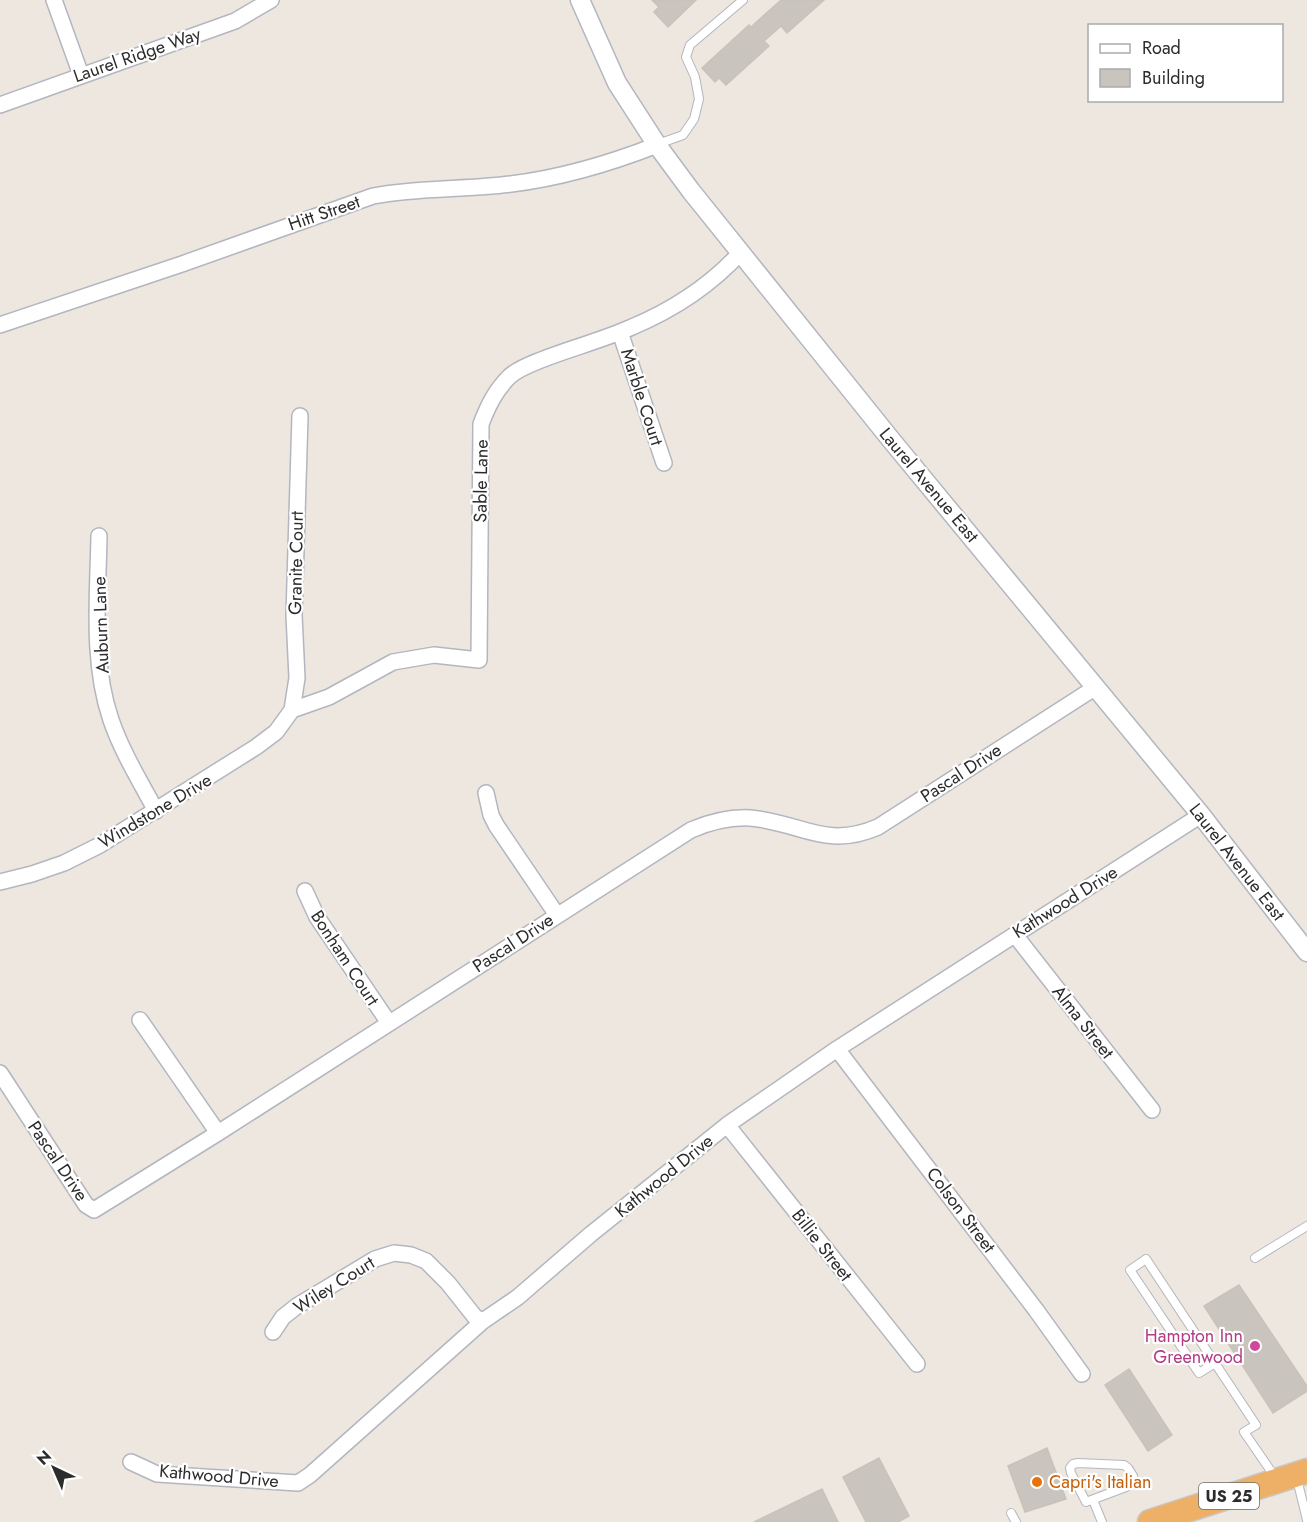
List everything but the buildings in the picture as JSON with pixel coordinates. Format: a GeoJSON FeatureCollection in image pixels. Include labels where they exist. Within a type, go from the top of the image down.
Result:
{"type":"FeatureCollection","features":[{"type":"Feature","properties":{"kind":"highway","name":"US 25"},"geometry":{"type":"LineString","coordinates":[[1150,1522],[1293,1475]]}},
{"type":"Feature","properties":{"kind":"street"},"geometry":{"type":"LineString","coordinates":[[54,0],[81,75]]}},
{"type":"Feature","properties":{"kind":"street","name":"Laurel Ridge Way"},"geometry":{"type":"LineString","coordinates":[[0,105],[235,21],[271,0]]}},
{"type":"Feature","properties":{"kind":"street","name":"Laurel Avenue East"},"geometry":{"type":"LineString","coordinates":[[580,0],[612,74],[657,145],[892,441],[1304,943]]}},
{"type":"Feature","properties":{"kind":"street","name":"Hitt Street"},"geometry":{"type":"LineString","coordinates":[[0,325],[182,264],[373,196],[401,191],[530,181],[578,171],[657,145]]}},
{"type":"Feature","properties":{"kind":"street","name":"Sable Lane"},"geometry":{"type":"LineString","coordinates":[[292,710],[329,697],[393,662],[434,655],[479,660],[481,424],[491,400],[511,375],[526,366],[620,332],[685,301],[705,287],[741,252]]}},
{"type":"Feature","properties":{"kind":"street","name":"Marble Court"},"geometry":{"type":"LineString","coordinates":[[620,332],[664,463]]}},
{"type":"Feature","properties":{"kind":"street","name":"Granite Court"},"geometry":{"type":"LineString","coordinates":[[292,710],[297,678],[294,615],[300,416]]}},
{"type":"Feature","properties":{"kind":"street","name":"Auburn Lane"},"geometry":{"type":"LineString","coordinates":[[99,536],[99,660],[110,717],[120,742],[156,811]]}},
{"type":"Feature","properties":{"kind":"street","name":"Pascal Drive"},"geometry":{"type":"LineString","coordinates":[[0,1073],[86,1205],[94,1210],[677,838],[711,822],[729,819],[773,822],[819,835],[835,837],[863,834],[878,827],[1096,687]]}},
{"type":"Feature","properties":{"kind":"street","name":"Windstone Drive"},"geometry":{"type":"LineString","coordinates":[[0,882],[64,863],[100,845],[256,747],[276,732],[292,710]]}},
{"type":"Feature","properties":{"kind":"street"},"geometry":{"type":"LineString","coordinates":[[486,793],[496,825],[557,915]]}},
{"type":"Feature","properties":{"kind":"street","name":"Kathwood Drive"},"geometry":{"type":"LineString","coordinates":[[131,1462],[157,1473],[298,1483],[310,1475],[483,1321],[518,1297],[591,1234],[727,1125],[837,1048],[1201,815]]}},
{"type":"Feature","properties":{"kind":"street","name":"Bonham Court"},"geometry":{"type":"LineString","coordinates":[[304,891],[317,917],[388,1023]]}},
{"type":"Feature","properties":{"kind":"street","name":"Alma Street"},"geometry":{"type":"LineString","coordinates":[[1015,935],[1152,1110]]}},
{"type":"Feature","properties":{"kind":"street"},"geometry":{"type":"LineString","coordinates":[[140,1020],[218,1133]]}},
{"type":"Feature","properties":{"kind":"street","name":"Colson Street"},"geometry":{"type":"LineString","coordinates":[[837,1048],[1082,1374]]}},
{"type":"Feature","properties":{"kind":"street","name":"Billie Street"},"geometry":{"type":"LineString","coordinates":[[727,1125],[917,1364]]}},
{"type":"Feature","properties":{"kind":"street","name":"Wiley Court"},"geometry":{"type":"LineString","coordinates":[[273,1332],[284,1317],[297,1306],[375,1259],[394,1253],[411,1254],[426,1261],[448,1283],[475,1317],[483,1321]]}},
{"type":"Feature","properties":{"kind":"lane"},"geometry":{"type":"LineString","coordinates":[[657,145],[683,135],[694,119],[699,99],[695,77],[686,57],[690,45],[743,0]]}},
{"type":"Feature","properties":{"kind":"lane"},"geometry":{"type":"LineString","coordinates":[[1255,1258],[1307,1226]]}},
{"type":"Feature","properties":{"kind":"lane"},"geometry":{"type":"LineString","coordinates":[[1215,1363],[1199,1373],[1130,1270],[1146,1259],[1215,1363],[1256,1425],[1244,1432],[1293,1475],[1307,1521]]}},
{"type":"Feature","properties":{"kind":"lane"},"geometry":{"type":"LineString","coordinates":[[1078,1462],[1116,1464],[1128,1468],[1133,1476],[1131,1484],[1093,1500],[1086,1502],[1083,1498],[1071,1473],[1070,1468],[1073,1464],[1078,1462]]}},
{"type":"Feature","properties":{"kind":"lane"},"geometry":{"type":"LineString","coordinates":[[1093,1500],[1102,1522]]}},
{"type":"Feature","properties":{"kind":"lane"},"geometry":{"type":"LineString","coordinates":[[1011,1513],[1016,1522]]}},
{"type":"Feature","properties":{"kind":"place","name":"Hampton Inn Greenwood"},"geometry":{"type":"Point","coordinates":[1255,1346]}},
{"type":"Feature","properties":{"kind":"place","name":"Capri's Italian"},"geometry":{"type":"Point","coordinates":[1037,1482]}}]}
